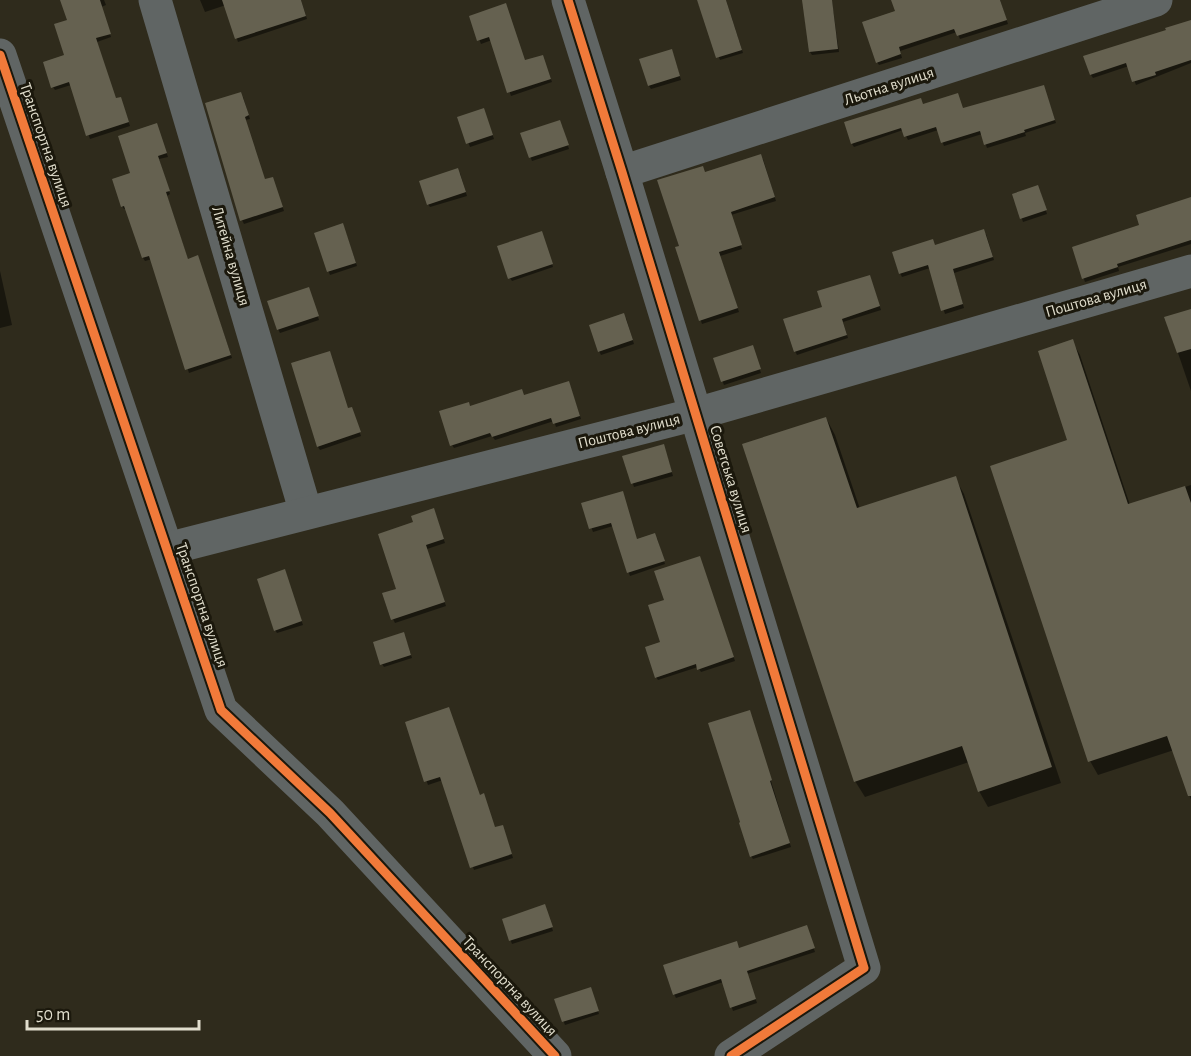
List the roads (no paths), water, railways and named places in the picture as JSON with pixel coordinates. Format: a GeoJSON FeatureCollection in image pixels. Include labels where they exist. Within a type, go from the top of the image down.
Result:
{"type":"FeatureCollection","features":[{"type":"Feature","properties":{"kind":"street","name":"Литейна вулиця"},"geometry":{"type":"LineString","coordinates":[[155,0],[306,513]]}},
{"type":"Feature","properties":{"kind":"street","name":"Советська вулиця"},"geometry":{"type":"LineString","coordinates":[[567,0],[622,172],[864,968],[731,1056]]}},
{"type":"Feature","properties":{"kind":"street","name":"Льотна вулиця"},"geometry":{"type":"LineString","coordinates":[[622,172],[1156,0]]}},
{"type":"Feature","properties":{"kind":"street","name":"Транспортна вулиця"},"geometry":{"type":"LineString","coordinates":[[0,55],[221,710],[330,813],[555,1056]]}},
{"type":"Feature","properties":{"kind":"street","name":"Поштова вулиця"},"geometry":{"type":"LineString","coordinates":[[167,549],[696,414],[1191,271]]}}]}
